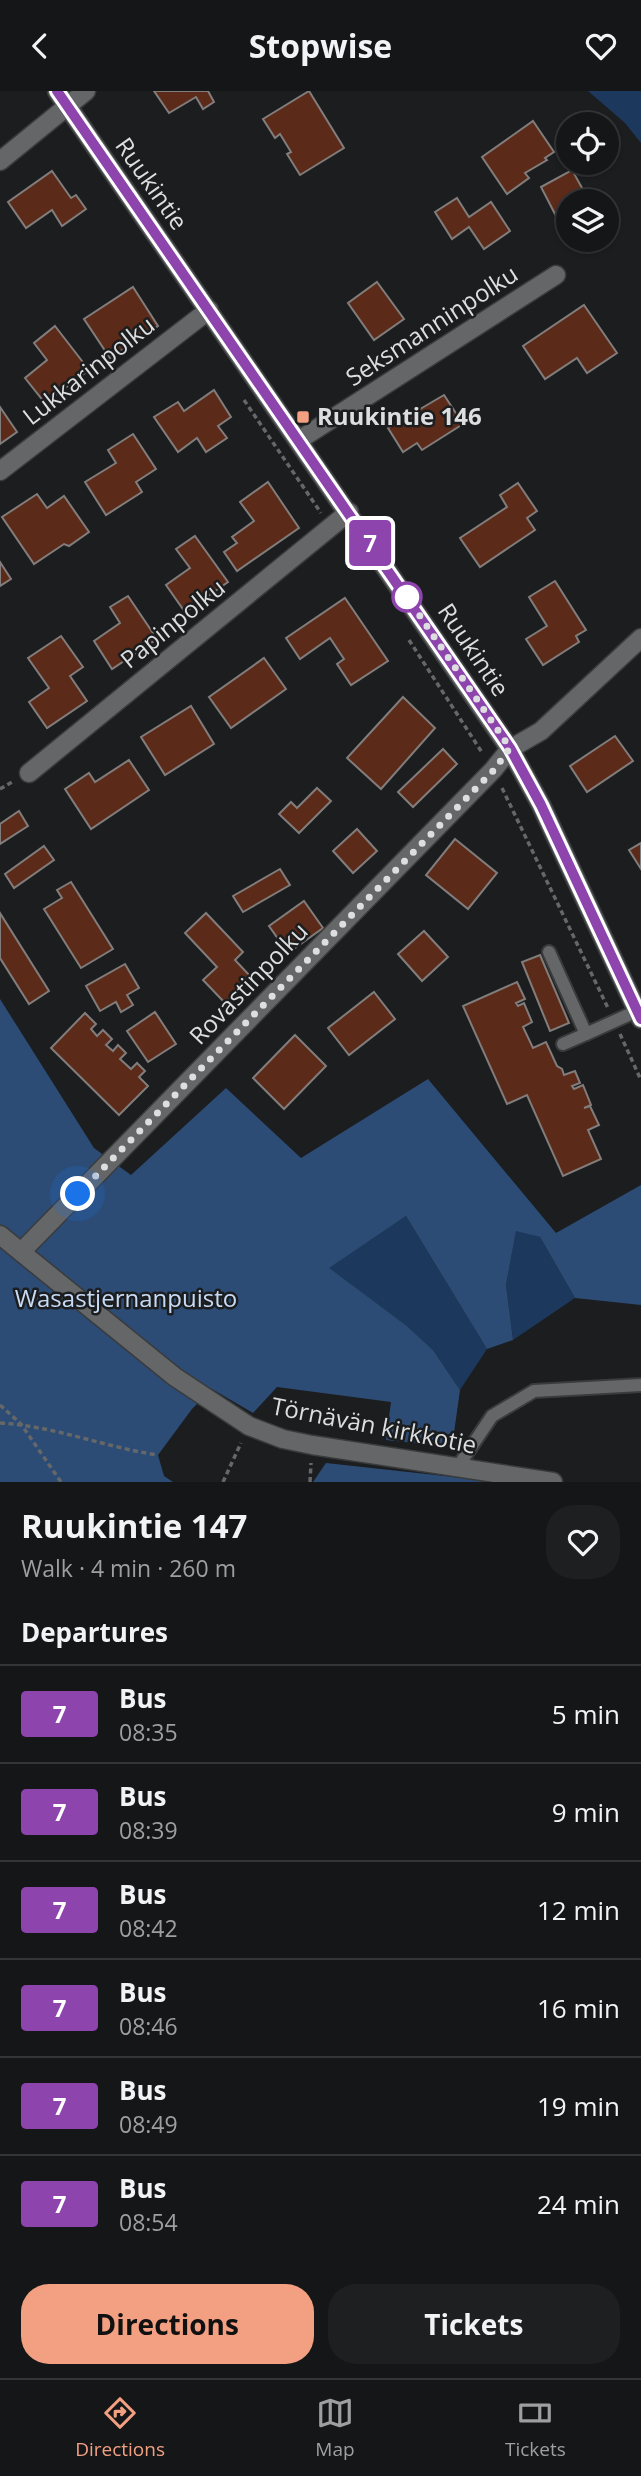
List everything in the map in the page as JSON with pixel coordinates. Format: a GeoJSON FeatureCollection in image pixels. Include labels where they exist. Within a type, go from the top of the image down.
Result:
{"type":"FeatureCollection","features":[{"type":"Feature","properties":{"kind":"street","name":"Ruukintie"},"geometry":{"type":"LineString","coordinates":[[57,91],[510,748],[541,805],[640,1013]]}},
{"type":"Feature","properties":{"kind":"street"},"geometry":{"type":"LineString","coordinates":[[0,161],[86,91]]}},
{"type":"Feature","properties":{"kind":"street","name":"Seksmanninpolku"},"geometry":{"type":"LineString","coordinates":[[299,440],[556,275]]}},
{"type":"Feature","properties":{"kind":"street","name":"Lukkarinpolku"},"geometry":{"type":"LineString","coordinates":[[0,471],[209,310]]}},
{"type":"Feature","properties":{"kind":"street","name":"Papinpolku"},"geometry":{"type":"LineString","coordinates":[[29,773],[349,512]]}},
{"type":"Feature","properties":{"kind":"street"},"geometry":{"type":"LineString","coordinates":[[510,748],[541,731],[641,638]]}},
{"type":"Feature","properties":{"kind":"street","name":"Rovastinpolku"},"geometry":{"type":"LineString","coordinates":[[21,1252],[494,770],[510,748]]}},
{"type":"Feature","properties":{"kind":"street","name":"Törnävän kirkkotie"},"geometry":{"type":"LineString","coordinates":[[0,1235],[175,1377],[249,1426],[283,1439],[312,1445],[553,1482]]}},
{"type":"Feature","properties":{"kind":"lane"},"geometry":{"type":"LineString","coordinates":[[549,952],[586,1034]]}},
{"type":"Feature","properties":{"kind":"lane"},"geometry":{"type":"LineString","coordinates":[[563,1044],[614,1021],[640,1013]]}},
{"type":"Feature","properties":{"kind":"lane"},"geometry":{"type":"LineString","coordinates":[[457,1468],[492,1416],[534,1391],[641,1385]]}},
{"type":"Feature","properties":{"kind":"path"},"geometry":{"type":"LineString","coordinates":[[238,391],[330,527]]}},
{"type":"Feature","properties":{"kind":"path"},"geometry":{"type":"LineString","coordinates":[[404,632],[494,770],[641,1080]]}},
{"type":"Feature","properties":{"kind":"path"},"geometry":{"type":"LineString","coordinates":[[0,1405],[21,1424],[61,1482]]}},
{"type":"Feature","properties":{"kind":"path"},"geometry":{"type":"LineString","coordinates":[[0,1423],[48,1429],[107,1446],[158,1455]]}},
{"type":"Feature","properties":{"kind":"path"},"geometry":{"type":"LineString","coordinates":[[223,1482],[249,1426]]}},
{"type":"Feature","properties":{"kind":"shaded area"},"geometry":{"type":"Polygon","coordinates":[[[588,91],[641,91],[641,143],[619,118],[619,112],[612,112],[588,91]]]}},
{"type":"Feature","properties":{"kind":"shaded area"},"geometry":{"type":"Polygon","coordinates":[[[406,1216],[487,1349],[460,1390],[433,1350],[407,1326],[328,1268],[406,1216]]]}},
{"type":"Feature","properties":{"kind":"shaded area"},"geometry":{"type":"Polygon","coordinates":[[[516,1230],[540,1237],[575,1298],[513,1340],[506,1285],[516,1230]]]}},
{"type":"Feature","properties":{"kind":"green space","name":"Wasastjernanpuisto"},"geometry":{"type":"Polygon","coordinates":[[[0,999],[94,1148],[131,1175],[226,1088],[301,1158],[428,1079],[556,1233],[641,1185],[641,1305],[575,1298],[540,1237],[516,1231],[506,1285],[513,1340],[487,1349],[406,1216],[329,1268],[407,1326],[433,1350],[460,1390],[452,1447],[386,1440],[391,1402],[277,1387],[253,1413],[212,1389],[192,1409],[158,1455],[164,1476],[173,1482],[0,1482],[0,999]]]}},
{"type":"Feature","properties":{"kind":"green space"},"geometry":{"type":"Polygon","coordinates":[[[326,1463],[500,1482],[313,1482],[326,1463]]]}},
{"type":"Feature","properties":{"kind":"building"},"geometry":{"type":"Polygon","coordinates":[[[154,91],[208,91],[214,102],[203,109],[196,97],[169,113],[154,91]]]}},
{"type":"Feature","properties":{"kind":"building"},"geometry":{"type":"Polygon","coordinates":[[[309,91],[344,148],[300,175],[287,154],[291,152],[280,134],[275,138],[263,119],[309,91]]]}},
{"type":"Feature","properties":{"kind":"building"},"geometry":{"type":"Polygon","coordinates":[[[533,121],[554,152],[545,158],[547,160],[525,173],[529,178],[507,194],[482,157],[533,121]]]}},
{"type":"Feature","properties":{"kind":"building"},"geometry":{"type":"Polygon","coordinates":[[[52,171],[71,198],[76,195],[86,209],[62,226],[52,210],[26,228],[8,202],[52,171]]]}},
{"type":"Feature","properties":{"kind":"building"},"geometry":{"type":"Polygon","coordinates":[[[563,175],[575,175],[583,189],[556,189],[556,216],[541,187],[563,175]]]}},
{"type":"Feature","properties":{"kind":"building"},"geometry":{"type":"Polygon","coordinates":[[[457,198],[469,217],[491,202],[510,231],[484,249],[469,227],[452,239],[435,212],[457,198]]]}},
{"type":"Feature","properties":{"kind":"building"},"geometry":{"type":"Polygon","coordinates":[[[377,282],[404,319],[374,340],[348,303],[377,282]]]}},
{"type":"Feature","properties":{"kind":"building"},"geometry":{"type":"Polygon","coordinates":[[[133,287],[158,326],[110,358],[84,319],[133,287]]]}},
{"type":"Feature","properties":{"kind":"building"},"geometry":{"type":"Polygon","coordinates":[[[584,305],[617,353],[587,373],[577,358],[545,379],[523,346],[584,305]]]}},
{"type":"Feature","properties":{"kind":"building"},"geometry":{"type":"Polygon","coordinates":[[[55,326],[89,370],[45,403],[25,378],[47,360],[34,343],[55,326]]]}},
{"type":"Feature","properties":{"kind":"building"},"geometry":{"type":"Polygon","coordinates":[[[214,390],[231,417],[218,426],[227,438],[206,452],[197,438],[178,452],[154,417],[178,402],[184,411],[214,390]]]}},
{"type":"Feature","properties":{"kind":"building"},"geometry":{"type":"Polygon","coordinates":[[[444,395],[463,424],[422,450],[417,443],[403,452],[388,428],[444,395]]]}},
{"type":"Feature","properties":{"kind":"building"},"geometry":{"type":"Polygon","coordinates":[[[0,407],[17,432],[0,444],[0,407]]]}},
{"type":"Feature","properties":{"kind":"building"},"geometry":{"type":"Polygon","coordinates":[[[133,434],[156,469],[136,482],[142,492],[106,515],[85,482],[116,463],[108,450],[133,434]]]}},
{"type":"Feature","properties":{"kind":"building"},"geometry":{"type":"Polygon","coordinates":[[[268,482],[299,528],[237,571],[224,552],[237,543],[232,537],[254,521],[240,502],[268,482]]]}},
{"type":"Feature","properties":{"kind":"building"},"geometry":{"type":"Polygon","coordinates":[[[518,483],[537,511],[527,518],[535,530],[480,567],[460,538],[507,507],[500,495],[518,483]]]}},
{"type":"Feature","properties":{"kind":"building"},"geometry":{"type":"Polygon","coordinates":[[[37,494],[47,508],[64,496],[89,532],[69,546],[64,544],[34,564],[2,517],[37,494]]]}},
{"type":"Feature","properties":{"kind":"building"},"geometry":{"type":"Polygon","coordinates":[[[195,536],[228,582],[185,612],[166,585],[190,568],[176,549],[195,536]]]}},
{"type":"Feature","properties":{"kind":"building"},"geometry":{"type":"Polygon","coordinates":[[[0,562],[11,579],[0,586],[0,562]]]}},
{"type":"Feature","properties":{"kind":"building"},"geometry":{"type":"Polygon","coordinates":[[[555,581],[586,630],[576,636],[579,642],[543,665],[526,639],[547,626],[529,597],[555,581]]]}},
{"type":"Feature","properties":{"kind":"building"},"geometry":{"type":"Polygon","coordinates":[[[128,596],[157,639],[112,669],[94,641],[120,623],[110,607],[128,596]]]}},
{"type":"Feature","properties":{"kind":"building"},"geometry":{"type":"Polygon","coordinates":[[[345,598],[388,661],[351,685],[337,664],[344,659],[330,638],[300,659],[286,638],[345,598]]]}},
{"type":"Feature","properties":{"kind":"building"},"geometry":{"type":"Polygon","coordinates":[[[61,636],[83,667],[70,676],[87,701],[47,728],[29,702],[49,688],[28,658],[61,636]]]}},
{"type":"Feature","properties":{"kind":"building"},"geometry":{"type":"Polygon","coordinates":[[[264,658],[286,689],[231,728],[209,697],[264,658]]]}},
{"type":"Feature","properties":{"kind":"building"},"geometry":{"type":"Polygon","coordinates":[[[403,697],[435,728],[381,789],[347,758],[403,697]]]}},
{"type":"Feature","properties":{"kind":"building"},"geometry":{"type":"Polygon","coordinates":[[[191,706],[214,744],[165,775],[141,737],[191,706]]]}},
{"type":"Feature","properties":{"kind":"building"},"geometry":{"type":"Polygon","coordinates":[[[615,736],[633,761],[587,792],[570,766],[615,736]]]}},
{"type":"Feature","properties":{"kind":"building"},"geometry":{"type":"Polygon","coordinates":[[[443,749],[457,764],[413,807],[398,792],[443,749]]]}},
{"type":"Feature","properties":{"kind":"building"},"geometry":{"type":"Polygon","coordinates":[[[129,760],[149,790],[91,829],[65,789],[89,773],[95,782],[129,760]]]}},
{"type":"Feature","properties":{"kind":"building"},"geometry":{"type":"Polygon","coordinates":[[[317,788],[331,801],[299,833],[279,814],[291,802],[297,808],[317,788]]]}},
{"type":"Feature","properties":{"kind":"building"},"geometry":{"type":"Polygon","coordinates":[[[19,811],[28,826],[0,844],[0,824],[19,811]]]}},
{"type":"Feature","properties":{"kind":"building"},"geometry":{"type":"Polygon","coordinates":[[[357,829],[377,851],[353,873],[333,851],[357,829]]]}},
{"type":"Feature","properties":{"kind":"building"},"geometry":{"type":"Polygon","coordinates":[[[455,839],[497,873],[468,909],[426,875],[455,839]]]}},
{"type":"Feature","properties":{"kind":"building"},"geometry":{"type":"Polygon","coordinates":[[[641,843],[641,869],[629,850],[641,843]]]}},
{"type":"Feature","properties":{"kind":"building"},"geometry":{"type":"Polygon","coordinates":[[[44,846],[54,860],[14,888],[5,874],[44,846]]]}},
{"type":"Feature","properties":{"kind":"building"},"geometry":{"type":"Polygon","coordinates":[[[280,869],[290,885],[243,912],[233,896],[280,869]]]}},
{"type":"Feature","properties":{"kind":"building"},"geometry":{"type":"Polygon","coordinates":[[[71,882],[113,949],[81,968],[44,909],[62,898],[57,890],[71,882]]]}},
{"type":"Feature","properties":{"kind":"building"},"geometry":{"type":"Polygon","coordinates":[[[304,901],[323,928],[288,953],[269,926],[304,901]]]}},
{"type":"Feature","properties":{"kind":"building"},"geometry":{"type":"Polygon","coordinates":[[[0,913],[49,991],[29,1004],[0,958],[0,913]]]}},
{"type":"Feature","properties":{"kind":"building"},"geometry":{"type":"Polygon","coordinates":[[[206,913],[243,952],[235,960],[251,977],[225,1003],[203,980],[217,967],[185,933],[206,913]]]}},
{"type":"Feature","properties":{"kind":"building"},"geometry":{"type":"Polygon","coordinates":[[[424,931],[448,957],[422,981],[398,954],[424,931]]]}},
{"type":"Feature","properties":{"kind":"building"},"geometry":{"type":"Polygon","coordinates":[[[540,955],[569,1023],[550,1031],[522,962],[540,955]]]}},
{"type":"Feature","properties":{"kind":"building"},"geometry":{"type":"Polygon","coordinates":[[[125,964],[139,988],[127,995],[133,1005],[121,1012],[116,1002],[100,1011],[86,986],[125,964]]]}},
{"type":"Feature","properties":{"kind":"building"},"geometry":{"type":"Polygon","coordinates":[[[517,982],[525,999],[516,1003],[518,1006],[524,1003],[532,1022],[523,1027],[533,1048],[546,1042],[564,1075],[575,1071],[580,1083],[572,1086],[574,1089],[583,1085],[591,1105],[584,1108],[590,1106],[599,1125],[588,1130],[601,1159],[563,1176],[527,1095],[507,1104],[463,1006],[517,982]]]}},
{"type":"Feature","properties":{"kind":"building"},"geometry":{"type":"Polygon","coordinates":[[[374,992],[395,1019],[349,1055],[328,1028],[374,992]]]}},
{"type":"Feature","properties":{"kind":"building"},"geometry":{"type":"Polygon","coordinates":[[[155,1012],[176,1044],[148,1062],[127,1031],[155,1012]]]}},
{"type":"Feature","properties":{"kind":"building"},"geometry":{"type":"Polygon","coordinates":[[[85,1013],[96,1024],[91,1029],[97,1036],[103,1030],[112,1039],[106,1045],[113,1051],[118,1045],[126,1053],[120,1059],[131,1069],[137,1063],[145,1071],[139,1077],[148,1086],[119,1115],[51,1048],[85,1013]]]}},
{"type":"Feature","properties":{"kind":"building"},"geometry":{"type":"Polygon","coordinates":[[[295,1035],[326,1066],[284,1109],[253,1078],[295,1035]]]}},
{"type":"Feature","properties":{"kind":"bus line","name":"7"},"geometry":{"type":"LineString","coordinates":[[57,91],[510,748],[541,805],[641,1019]]}},
{"type":"Feature","properties":{"kind":"place","name":"Ruukintie 146"},"geometry":{"type":"Point","coordinates":[303,417]}},
{"type":"Feature","properties":{"kind":"route"},"geometry":{"type":"LineString","coordinates":[[78,1194],[494,770],[510,748],[407,597]]}}]}
